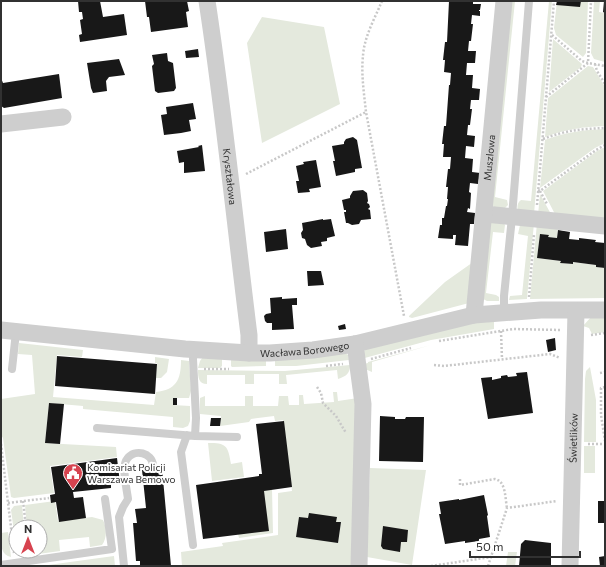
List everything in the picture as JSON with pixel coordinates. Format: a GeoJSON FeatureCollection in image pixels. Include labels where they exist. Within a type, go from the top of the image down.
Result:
{"type":"FeatureCollection","features":[{"type":"Feature","properties":{"kind":"street","name":"Kryształowa"},"geometry":{"type":"LineString","coordinates":[[207,1],[215,53],[249,353]]}},
{"type":"Feature","properties":{"kind":"street","name":"Muszlowa"},"geometry":{"type":"LineString","coordinates":[[474,315],[485,214],[504,1]]}},
{"type":"Feature","properties":{"kind":"street"},"geometry":{"type":"LineString","coordinates":[[1,124],[63,117]]}},
{"type":"Feature","properties":{"kind":"street"},"geometry":{"type":"LineString","coordinates":[[485,214],[605,226]]}},
{"type":"Feature","properties":{"kind":"street","name":"Wacława Borowego"},"geometry":{"type":"LineString","coordinates":[[8,331],[194,350],[249,353],[313,350],[355,344],[474,315],[541,310],[605,310]]}},
{"type":"Feature","properties":{"kind":"street","name":"Świetlików"},"geometry":{"type":"LineString","coordinates":[[570,566],[576,311]]}},
{"type":"Feature","properties":{"kind":"street"},"geometry":{"type":"LineString","coordinates":[[355,344],[363,404],[359,566]]}},
{"type":"Feature","properties":{"kind":"lane"},"geometry":{"type":"LineString","coordinates":[[504,312],[504,296],[512,217],[529,1]]}},
{"type":"Feature","properties":{"kind":"lane"},"geometry":{"type":"LineString","coordinates":[[8,331],[12,369]]}},
{"type":"Feature","properties":{"kind":"lane"},"geometry":{"type":"LineString","coordinates":[[193,545],[181,452],[191,435],[196,418],[196,390],[193,359],[194,350]]}},
{"type":"Feature","properties":{"kind":"lane"},"geometry":{"type":"LineString","coordinates":[[97,428],[237,437]]}},
{"type":"Feature","properties":{"kind":"lane"},"geometry":{"type":"LineString","coordinates":[[124,566],[119,517],[128,499],[124,466],[127,458],[135,453],[142,453],[148,456],[153,460],[153,466]]}},
{"type":"Feature","properties":{"kind":"lane"},"geometry":{"type":"LineString","coordinates":[[1,565],[112,549],[105,499]]}},
{"type":"Feature","properties":{"kind":"path"},"geometry":{"type":"LineString","coordinates":[[382,1],[366,39],[363,55],[363,80],[366,112],[406,331]]}},
{"type":"Feature","properties":{"kind":"path"},"geometry":{"type":"LineString","coordinates":[[528,301],[533,219],[538,190],[543,140],[554,1]]}},
{"type":"Feature","properties":{"kind":"path"},"geometry":{"type":"LineString","coordinates":[[546,97],[588,63],[591,1]]}},
{"type":"Feature","properties":{"kind":"path"},"geometry":{"type":"LineString","coordinates":[[552,35],[582,61],[605,66]]}},
{"type":"Feature","properties":{"kind":"path"},"geometry":{"type":"LineString","coordinates":[[596,64],[597,71],[605,84]]}},
{"type":"Feature","properties":{"kind":"path"},"geometry":{"type":"LineString","coordinates":[[245,174],[366,112]]}},
{"type":"Feature","properties":{"kind":"path"},"geometry":{"type":"LineString","coordinates":[[543,140],[559,133],[578,129],[605,128]]}},
{"type":"Feature","properties":{"kind":"path"},"geometry":{"type":"LineString","coordinates":[[538,190],[540,191],[605,145]]}},
{"type":"Feature","properties":{"kind":"path"},"geometry":{"type":"LineString","coordinates":[[501,331],[502,359]]}},
{"type":"Feature","properties":{"kind":"path"},"geometry":{"type":"LineString","coordinates":[[434,364],[444,366],[550,354],[562,359]]}},
{"type":"Feature","properties":{"kind":"path"},"geometry":{"type":"LineString","coordinates":[[600,373],[605,372]]}},
{"type":"Feature","properties":{"kind":"path"},"geometry":{"type":"LineString","coordinates":[[317,387],[321,393],[323,403],[336,416],[348,436]]}},
{"type":"Feature","properties":{"kind":"path"},"geometry":{"type":"LineString","coordinates":[[582,444],[605,442],[601,415],[601,388],[605,387]]}},
{"type":"Feature","properties":{"kind":"path"},"geometry":{"type":"LineString","coordinates":[[1,444],[15,564]]}},
{"type":"Feature","properties":{"kind":"path"},"geometry":{"type":"LineString","coordinates":[[460,479],[460,485],[495,479],[499,480],[503,485],[507,508],[488,566]]}},
{"type":"Feature","properties":{"kind":"path"},"geometry":{"type":"LineString","coordinates":[[8,503],[49,498]]}},
{"type":"Feature","properties":{"kind":"path"},"geometry":{"type":"LineString","coordinates":[[23,501],[25,519]]}},
{"type":"Feature","properties":{"kind":"path"},"geometry":{"type":"LineString","coordinates":[[507,508],[563,501]]}},
{"type":"Feature","properties":{"kind":"path"},"geometry":{"type":"LineString","coordinates":[[431,566],[492,557]]}},
{"type":"Feature","properties":{"kind":"shaded area"},"geometry":{"type":"Polygon","coordinates":[[[509,1],[515,1],[495,197],[507,200],[508,205],[504,209],[494,207],[492,205],[509,1]]]}},
{"type":"Feature","properties":{"kind":"shaded area"},"geometry":{"type":"Polygon","coordinates":[[[549,1],[552,1],[534,214],[518,212],[517,207],[521,200],[531,201],[549,1]]]}},
{"type":"Feature","properties":{"kind":"shaded area"},"geometry":{"type":"Polygon","coordinates":[[[557,1],[588,1],[586,53],[583,57],[556,35],[554,28],[557,1]]]}},
{"type":"Feature","properties":{"kind":"shaded area"},"geometry":{"type":"Polygon","coordinates":[[[594,1],[600,1],[599,12],[605,13],[605,62],[594,59],[591,53],[594,1]]]}},
{"type":"Feature","properties":{"kind":"shaded area"},"geometry":{"type":"Polygon","coordinates":[[[262,17],[324,27],[340,104],[262,143],[247,43],[262,17]]]}},
{"type":"Feature","properties":{"kind":"shaded area"},"geometry":{"type":"Polygon","coordinates":[[[553,39],[582,64],[581,67],[549,92],[553,39]]]}},
{"type":"Feature","properties":{"kind":"shaded area"},"geometry":{"type":"Polygon","coordinates":[[[588,66],[593,67],[605,87],[605,126],[575,129],[545,137],[548,98],[588,66]]]}},
{"type":"Feature","properties":{"kind":"shaded area"},"geometry":{"type":"Polygon","coordinates":[[[605,129],[605,143],[595,148],[540,188],[545,140],[575,132],[605,129]]]}},
{"type":"Feature","properties":{"kind":"shaded area"},"geometry":{"type":"Polygon","coordinates":[[[605,147],[605,221],[557,218],[543,191],[597,151],[605,147]]]}},
{"type":"Feature","properties":{"kind":"shaded area"},"geometry":{"type":"Polygon","coordinates":[[[540,194],[552,216],[538,215],[540,194]]]}},
{"type":"Feature","properties":{"kind":"shaded area"},"geometry":{"type":"Polygon","coordinates":[[[503,222],[505,225],[504,233],[493,232],[486,293],[496,295],[499,297],[499,301],[487,301],[483,299],[488,232],[491,223],[503,222]]]}},
{"type":"Feature","properties":{"kind":"shaded area"},"geometry":{"type":"Polygon","coordinates":[[[534,223],[527,299],[509,300],[510,296],[522,295],[528,236],[518,234],[520,225],[534,223]]]}},
{"type":"Feature","properties":{"kind":"shaded area"},"geometry":{"type":"Polygon","coordinates":[[[537,223],[558,226],[557,238],[548,237],[548,235],[540,235],[537,258],[561,261],[561,263],[573,264],[573,262],[596,265],[596,267],[605,268],[605,298],[530,299],[537,223]]]}},
{"type":"Feature","properties":{"kind":"shaded area"},"geometry":{"type":"Polygon","coordinates":[[[476,260],[469,303],[412,318],[409,317],[445,282],[476,260]]]}},
{"type":"Feature","properties":{"kind":"shaded area"},"geometry":{"type":"Polygon","coordinates":[[[591,317],[605,317],[605,332],[592,334],[589,328],[583,326],[591,317]]]}},
{"type":"Feature","properties":{"kind":"shaded area"},"geometry":{"type":"Polygon","coordinates":[[[468,322],[494,322],[494,329],[431,340],[361,359],[362,353],[366,349],[468,322]]]}},
{"type":"Feature","properties":{"kind":"shaded area"},"geometry":{"type":"Polygon","coordinates":[[[19,343],[83,350],[82,357],[57,355],[53,397],[154,405],[156,392],[168,389],[176,383],[180,373],[181,360],[189,361],[191,391],[189,398],[173,398],[173,405],[190,406],[190,421],[188,426],[183,428],[173,427],[173,417],[83,409],[83,406],[49,403],[45,443],[116,447],[117,457],[50,466],[54,493],[14,498],[11,497],[3,438],[1,435],[1,399],[35,394],[32,355],[18,354],[19,343]]]}},
{"type":"Feature","properties":{"kind":"shaded area"},"geometry":{"type":"Polygon","coordinates":[[[431,345],[372,362],[372,372],[365,369],[363,364],[368,362],[431,345]]]}},
{"type":"Feature","properties":{"kind":"shaded area"},"geometry":{"type":"Polygon","coordinates":[[[345,353],[348,355],[349,360],[296,366],[275,366],[275,359],[345,353]]]}},
{"type":"Feature","properties":{"kind":"shaded area"},"geometry":{"type":"Polygon","coordinates":[[[155,357],[169,359],[167,372],[161,378],[156,378],[157,363],[155,363],[155,357]]]}},
{"type":"Feature","properties":{"kind":"shaded area"},"geometry":{"type":"Polygon","coordinates":[[[203,357],[222,358],[222,366],[220,368],[198,368],[203,357]]]}},
{"type":"Feature","properties":{"kind":"shaded area"},"geometry":{"type":"Polygon","coordinates":[[[231,359],[266,359],[266,366],[232,367],[231,359]]]}},
{"type":"Feature","properties":{"kind":"shaded area"},"geometry":{"type":"Polygon","coordinates":[[[350,365],[347,374],[338,379],[337,370],[286,375],[287,384],[279,384],[279,374],[254,374],[254,384],[245,384],[245,375],[207,375],[207,384],[204,384],[201,382],[198,373],[198,370],[285,371],[350,365]]]}},
{"type":"Feature","properties":{"kind":"shaded area"},"geometry":{"type":"Polygon","coordinates":[[[590,367],[596,400],[596,442],[584,442],[585,379],[586,371],[590,367]]]}},
{"type":"Feature","properties":{"kind":"shaded area"},"geometry":{"type":"Polygon","coordinates":[[[333,392],[337,392],[338,401],[358,398],[351,556],[351,565],[354,566],[182,566],[181,552],[223,546],[222,543],[278,535],[278,493],[292,491],[283,420],[275,421],[274,416],[251,419],[249,422],[220,426],[221,416],[200,414],[200,398],[205,396],[205,406],[245,406],[245,396],[253,396],[253,406],[278,406],[279,396],[288,396],[289,405],[299,405],[299,395],[303,395],[304,404],[334,402],[333,392]]]}},
{"type":"Feature","properties":{"kind":"shaded area"},"geometry":{"type":"Polygon","coordinates":[[[208,443],[225,446],[229,453],[231,464],[242,462],[244,477],[212,481],[208,443]]]}},
{"type":"Feature","properties":{"kind":"shaded area"},"geometry":{"type":"Polygon","coordinates":[[[584,446],[595,446],[595,473],[584,473],[584,446]]]}},
{"type":"Feature","properties":{"kind":"shaded area"},"geometry":{"type":"Polygon","coordinates":[[[370,468],[426,470],[412,565],[367,557],[370,468]]]}},
{"type":"Feature","properties":{"kind":"shaded area"},"geometry":{"type":"Polygon","coordinates":[[[272,489],[273,533],[239,538],[238,534],[263,490],[272,489]]]}},
{"type":"Feature","properties":{"kind":"shaded area"},"geometry":{"type":"Polygon","coordinates":[[[55,501],[58,521],[92,517],[103,520],[106,533],[105,539],[102,545],[90,547],[89,537],[59,540],[60,551],[48,553],[48,519],[26,519],[25,505],[55,501]]]}},
{"type":"Feature","properties":{"kind":"shaded area"},"geometry":{"type":"Polygon","coordinates":[[[22,505],[23,519],[12,519],[11,510],[14,506],[22,505]]]}},
{"type":"Feature","properties":{"kind":"shaded area"},"geometry":{"type":"Polygon","coordinates":[[[8,532],[8,556],[3,551],[1,544],[1,533],[8,532]]]}},
{"type":"Feature","properties":{"kind":"shaded area"},"geometry":{"type":"Polygon","coordinates":[[[508,552],[517,552],[515,566],[506,566],[508,552]]]}},
{"type":"Feature","properties":{"kind":"shaded area"},"geometry":{"type":"Polygon","coordinates":[[[114,556],[115,566],[41,566],[114,556]]]}},
{"type":"Feature","properties":{"kind":"building"},"geometry":{"type":"Polygon","coordinates":[[[78,1],[100,1],[103,17],[124,14],[127,35],[80,42],[79,35],[82,34],[80,20],[83,19],[82,12],[79,12],[78,1]]]}},
{"type":"Feature","properties":{"kind":"building"},"geometry":{"type":"Polygon","coordinates":[[[145,1],[187,1],[189,11],[186,12],[188,27],[151,32],[145,1]]]}},
{"type":"Feature","properties":{"kind":"building"},"geometry":{"type":"Polygon","coordinates":[[[449,1],[473,1],[473,4],[481,4],[479,10],[480,16],[472,15],[471,24],[473,24],[468,51],[476,51],[475,63],[467,63],[466,75],[473,75],[472,88],[480,89],[479,100],[471,100],[470,109],[472,109],[470,125],[468,125],[467,135],[475,136],[474,147],[466,146],[465,158],[473,159],[472,172],[480,173],[478,184],[470,183],[470,209],[468,208],[467,212],[475,213],[474,224],[470,224],[468,246],[455,245],[456,235],[453,235],[453,239],[438,238],[440,225],[442,225],[442,218],[444,218],[447,206],[448,187],[446,187],[451,157],[443,157],[444,144],[442,144],[444,126],[446,126],[451,73],[444,72],[445,60],[443,60],[445,42],[447,42],[449,1]]]}},
{"type":"Feature","properties":{"kind":"building"},"geometry":{"type":"Polygon","coordinates":[[[557,1],[581,1],[580,7],[556,5],[557,1]]]}},
{"type":"Feature","properties":{"kind":"building"},"geometry":{"type":"Polygon","coordinates":[[[605,1],[605,13],[603,12],[605,1]]]}},
{"type":"Feature","properties":{"kind":"building"},"geometry":{"type":"Polygon","coordinates":[[[198,49],[199,57],[186,58],[185,51],[198,49]]]}},
{"type":"Feature","properties":{"kind":"building"},"geometry":{"type":"Polygon","coordinates":[[[167,53],[168,61],[173,63],[176,88],[174,91],[158,93],[155,91],[152,66],[154,64],[152,55],[167,53]]]}},
{"type":"Feature","properties":{"kind":"building"},"geometry":{"type":"Polygon","coordinates":[[[119,59],[125,75],[109,77],[106,81],[107,91],[93,93],[87,63],[119,59]]]}},
{"type":"Feature","properties":{"kind":"building"},"geometry":{"type":"Polygon","coordinates":[[[59,74],[62,98],[4,108],[1,106],[1,78],[3,83],[59,74]]]}},
{"type":"Feature","properties":{"kind":"building"},"geometry":{"type":"Polygon","coordinates":[[[193,103],[196,119],[189,120],[191,131],[164,135],[161,115],[167,114],[166,107],[193,103]]]}},
{"type":"Feature","properties":{"kind":"building"},"geometry":{"type":"Polygon","coordinates":[[[353,137],[357,140],[362,168],[355,169],[355,172],[336,176],[332,146],[344,144],[346,139],[353,137]]]}},
{"type":"Feature","properties":{"kind":"building"},"geometry":{"type":"Polygon","coordinates":[[[202,145],[205,171],[184,173],[184,162],[179,163],[177,151],[199,147],[198,146],[202,145]]]}},
{"type":"Feature","properties":{"kind":"building"},"geometry":{"type":"Polygon","coordinates":[[[316,160],[321,187],[309,189],[310,192],[298,193],[296,181],[299,181],[296,166],[304,164],[303,162],[316,160]]]}},
{"type":"Feature","properties":{"kind":"building"},"geometry":{"type":"Polygon","coordinates":[[[363,190],[367,193],[367,203],[370,207],[368,209],[370,210],[371,219],[361,220],[359,224],[352,225],[346,223],[344,212],[346,212],[346,210],[344,210],[342,200],[350,198],[353,191],[363,190]]]}},
{"type":"Feature","properties":{"kind":"building"},"geometry":{"type":"Polygon","coordinates":[[[331,219],[335,236],[327,238],[327,241],[321,242],[322,246],[311,248],[307,245],[305,239],[302,238],[302,223],[331,219]]]}},
{"type":"Feature","properties":{"kind":"building"},"geometry":{"type":"Polygon","coordinates":[[[286,229],[288,249],[266,252],[264,232],[286,229]]]}},
{"type":"Feature","properties":{"kind":"building"},"geometry":{"type":"Polygon","coordinates":[[[558,230],[570,232],[569,239],[579,240],[579,238],[596,240],[595,242],[605,243],[605,268],[596,267],[596,265],[573,262],[573,264],[560,263],[561,261],[537,258],[540,234],[557,238],[558,230]]]}},
{"type":"Feature","properties":{"kind":"building"},"geometry":{"type":"Polygon","coordinates":[[[307,271],[321,271],[324,285],[308,286],[307,271]]]}},
{"type":"Feature","properties":{"kind":"building"},"geometry":{"type":"Polygon","coordinates":[[[282,297],[282,299],[297,298],[297,305],[292,305],[294,329],[272,330],[272,323],[267,323],[264,316],[271,313],[270,298],[282,297]]]}},
{"type":"Feature","properties":{"kind":"building"},"geometry":{"type":"Polygon","coordinates":[[[345,324],[346,329],[339,330],[338,326],[345,324]]]}},
{"type":"Feature","properties":{"kind":"building"},"geometry":{"type":"Polygon","coordinates":[[[555,338],[556,350],[548,352],[546,340],[555,338]]]}},
{"type":"Feature","properties":{"kind":"building"},"geometry":{"type":"Polygon","coordinates":[[[57,356],[157,364],[155,394],[55,386],[57,356]]]}},
{"type":"Feature","properties":{"kind":"building"},"geometry":{"type":"Polygon","coordinates":[[[527,372],[533,413],[488,419],[481,378],[492,377],[492,380],[501,378],[501,376],[517,376],[516,373],[527,372]]]}},
{"type":"Feature","properties":{"kind":"building"},"geometry":{"type":"Polygon","coordinates":[[[173,398],[177,398],[177,405],[173,405],[173,398]]]}},
{"type":"Feature","properties":{"kind":"building"},"geometry":{"type":"Polygon","coordinates":[[[49,403],[64,404],[60,444],[45,443],[49,403]]]}},
{"type":"Feature","properties":{"kind":"building"},"geometry":{"type":"Polygon","coordinates":[[[380,416],[395,417],[395,419],[405,419],[406,417],[424,417],[423,462],[379,461],[380,416]]]}},
{"type":"Feature","properties":{"kind":"building"},"geometry":{"type":"Polygon","coordinates":[[[211,418],[221,418],[220,426],[210,426],[211,418]]]}},
{"type":"Feature","properties":{"kind":"building"},"geometry":{"type":"Polygon","coordinates":[[[284,421],[292,487],[264,491],[269,531],[203,539],[196,485],[259,476],[259,474],[262,474],[256,424],[284,421]]]}},
{"type":"Feature","properties":{"kind":"building","name":"Komisariat Policji Warszawa Bemowo"},"geometry":{"type":"Polygon","coordinates":[[[117,458],[120,483],[111,484],[111,488],[73,492],[74,498],[83,497],[86,518],[59,522],[56,502],[51,503],[50,495],[55,494],[51,467],[117,458]]]}},
{"type":"Feature","properties":{"kind":"building"},"geometry":{"type":"Polygon","coordinates":[[[162,468],[171,566],[140,566],[140,561],[136,561],[133,523],[137,523],[135,509],[146,508],[142,470],[162,468]]]}},
{"type":"Feature","properties":{"kind":"building"},"geometry":{"type":"Polygon","coordinates":[[[484,495],[490,537],[479,539],[479,541],[465,543],[465,541],[445,544],[439,514],[441,514],[439,502],[484,495]]]}},
{"type":"Feature","properties":{"kind":"building"},"geometry":{"type":"Polygon","coordinates":[[[598,501],[605,501],[605,523],[598,523],[598,501]]]}},
{"type":"Feature","properties":{"kind":"building"},"geometry":{"type":"Polygon","coordinates":[[[309,513],[337,517],[336,522],[341,522],[338,543],[296,537],[299,517],[308,518],[309,513]]]}},
{"type":"Feature","properties":{"kind":"building"},"geometry":{"type":"Polygon","coordinates":[[[383,526],[408,530],[407,542],[401,542],[400,552],[383,549],[381,546],[383,526]]]}},
{"type":"Feature","properties":{"kind":"building"},"geometry":{"type":"Polygon","coordinates":[[[525,540],[551,543],[551,566],[519,566],[521,544],[525,540]]]}},
{"type":"Feature","properties":{"kind":"building"},"geometry":{"type":"Polygon","coordinates":[[[605,556],[605,566],[600,566],[599,557],[605,556]]]}},
{"type":"Feature","properties":{"kind":"place","name":"Komisariat Policji Warszawa Bemowo"},"geometry":{"type":"Point","coordinates":[73,490]}}]}
